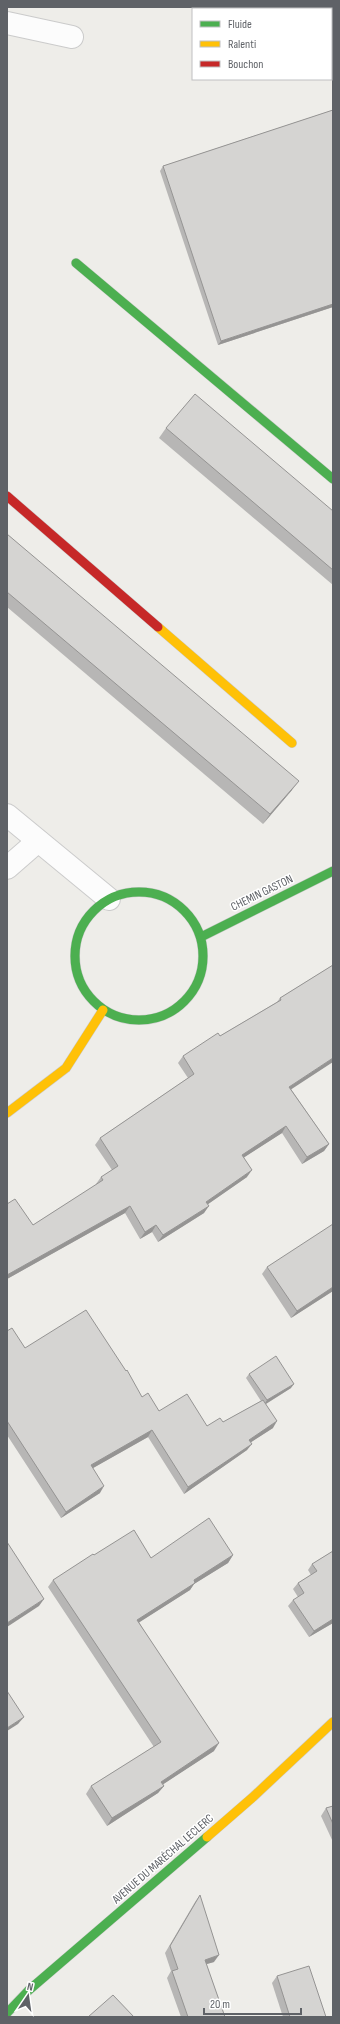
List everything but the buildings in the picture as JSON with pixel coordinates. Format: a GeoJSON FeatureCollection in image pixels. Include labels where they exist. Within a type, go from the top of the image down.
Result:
{"type":"FeatureCollection","features":[{"type":"Feature","properties":{"kind":"street"},"geometry":{"type":"LineString","coordinates":[[7,23],[72,37]]}},
{"type":"Feature","properties":{"kind":"street"},"geometry":{"type":"LineString","coordinates":[[76,263],[333,479]]}},
{"type":"Feature","properties":{"kind":"street"},"geometry":{"type":"LineString","coordinates":[[7,496],[292,743]]}},
{"type":"Feature","properties":{"kind":"street"},"geometry":{"type":"LineString","coordinates":[[7,815],[108,899]]}},
{"type":"Feature","properties":{"kind":"street"},"geometry":{"type":"LineString","coordinates":[[7,868],[38,841]]}},
{"type":"Feature","properties":{"kind":"street","name":"CHEMIN GASTON"},"geometry":{"type":"LineString","coordinates":[[201,937],[333,871]]}},
{"type":"Feature","properties":{"kind":"street"},"geometry":{"type":"LineString","coordinates":[[145,892],[163,897],[179,906],[192,920],[201,937],[204,956],[201,976],[192,994],[178,1008],[160,1017],[141,1021],[121,1018],[103,1010],[88,996],[78,979],[74,961],[76,943],[82,925],[94,910],[108,899],[126,893],[145,892]]}},
{"type":"Feature","properties":{"kind":"street"},"geometry":{"type":"LineString","coordinates":[[7,1113],[66,1068],[83,1039],[103,1010]]}},
{"type":"Feature","properties":{"kind":"street","name":"AVENUE DU MARÉCHAL LECLERC"},"geometry":{"type":"LineString","coordinates":[[7,2014],[29,1990],[254,1797],[333,1722]]}},
{"type":"Feature","properties":{"kind":"traffic: fast"},"geometry":{"type":"LineString","coordinates":[[76,263],[333,479]]}},
{"type":"Feature","properties":{"kind":"traffic: fast"},"geometry":{"type":"LineString","coordinates":[[201,937],[333,871]]}},
{"type":"Feature","properties":{"kind":"traffic: fast"},"geometry":{"type":"LineString","coordinates":[[145,892],[169,899],[180,906],[189,915],[198,931],[202,943],[203,956],[202,969],[196,986],[189,997],[180,1006],[169,1013],[152,1019],[133,1020],[109,1013],[98,1006],[89,997],[82,986],[76,969],[75,950],[82,926],[89,915],[98,906],[109,899],[126,893],[145,892]]}},
{"type":"Feature","properties":{"kind":"traffic: fast"},"geometry":{"type":"LineString","coordinates":[[7,2013],[29,1990],[207,1837]]}},
{"type":"Feature","properties":{"kind":"traffic: slow"},"geometry":{"type":"LineString","coordinates":[[158,627],[292,743]]}},
{"type":"Feature","properties":{"kind":"traffic: slow"},"geometry":{"type":"LineString","coordinates":[[7,1113],[66,1068],[103,1010]]}},
{"type":"Feature","properties":{"kind":"traffic: slow"},"geometry":{"type":"LineString","coordinates":[[207,1837],[253,1797],[333,1722]]}},
{"type":"Feature","properties":{"kind":"traffic: jam"},"geometry":{"type":"LineString","coordinates":[[7,496],[158,627]]}}]}
